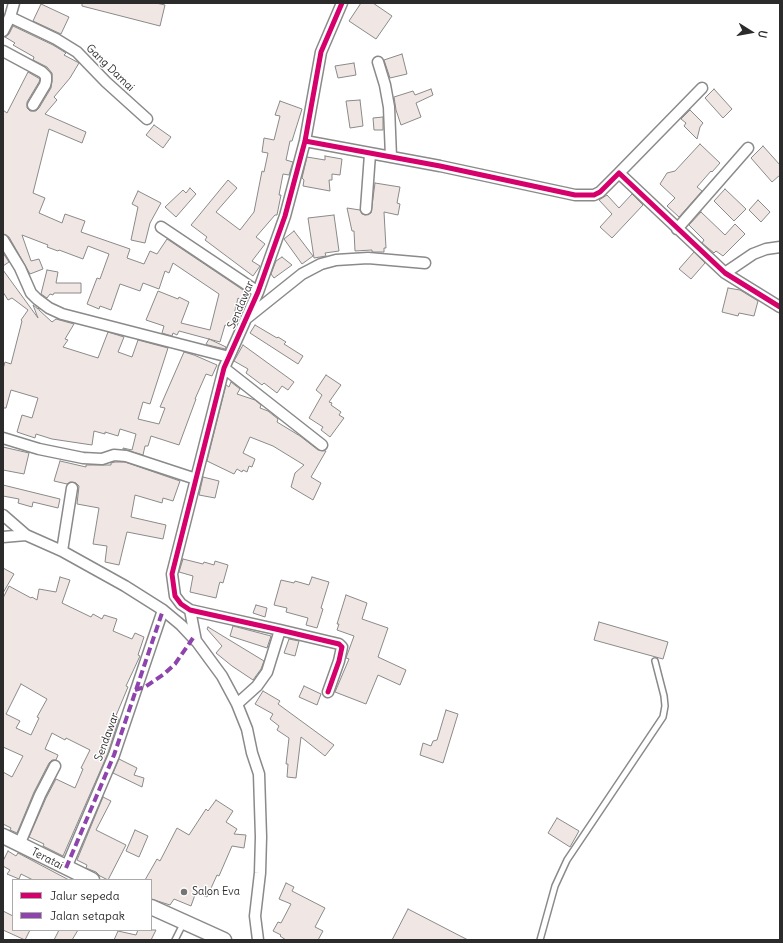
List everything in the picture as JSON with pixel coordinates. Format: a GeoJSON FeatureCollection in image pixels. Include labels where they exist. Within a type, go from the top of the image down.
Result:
{"type":"FeatureCollection","features":[{"type":"Feature","properties":{"kind":"main road","name":"Teratai"},"geometry":{"type":"LineString","coordinates":[[3,836],[90,879]]}},
{"type":"Feature","properties":{"kind":"main road"},"geometry":{"type":"LineString","coordinates":[[152,906],[224,940]]}},
{"type":"Feature","properties":{"kind":"street"},"geometry":{"type":"LineString","coordinates":[[5,24],[14,3]]}},
{"type":"Feature","properties":{"kind":"street","name":"Sendawar"},"geometry":{"type":"LineString","coordinates":[[190,610],[181,604],[175,596],[172,574],[224,368],[258,292],[285,216],[305,141],[321,52],[342,3]]}},
{"type":"Feature","properties":{"kind":"street","name":"Gang Damai"},"geometry":{"type":"LineString","coordinates":[[5,24],[56,39],[77,52],[106,82],[147,119]]}},
{"type":"Feature","properties":{"kind":"street"},"geometry":{"type":"LineString","coordinates":[[3,51],[42,72],[46,76],[45,85],[33,105]]}},
{"type":"Feature","properties":{"kind":"street"},"geometry":{"type":"LineString","coordinates":[[378,62],[385,85],[389,107],[391,157]]}},
{"type":"Feature","properties":{"kind":"street"},"geometry":{"type":"LineString","coordinates":[[305,141],[575,195],[594,195],[600,192],[702,88]]}},
{"type":"Feature","properties":{"kind":"street"},"geometry":{"type":"LineString","coordinates":[[677,229],[748,148]]}},
{"type":"Feature","properties":{"kind":"street"},"geometry":{"type":"LineString","coordinates":[[366,209],[370,154]]}},
{"type":"Feature","properties":{"kind":"street"},"geometry":{"type":"LineString","coordinates":[[619,172],[724,273],[780,307]]}},
{"type":"Feature","properties":{"kind":"street"},"geometry":{"type":"LineString","coordinates":[[161,227],[258,292]]}},
{"type":"Feature","properties":{"kind":"street"},"geometry":{"type":"LineString","coordinates":[[3,240],[20,268],[31,293],[49,308],[62,314],[229,357]]}},
{"type":"Feature","properties":{"kind":"street"},"geometry":{"type":"LineString","coordinates":[[724,273],[753,254],[780,246]]}},
{"type":"Feature","properties":{"kind":"street"},"geometry":{"type":"LineString","coordinates":[[246,319],[302,274],[321,264],[336,260],[368,258],[425,263]]}},
{"type":"Feature","properties":{"kind":"street"},"geometry":{"type":"LineString","coordinates":[[224,368],[322,445]]}},
{"type":"Feature","properties":{"kind":"street"},"geometry":{"type":"LineString","coordinates":[[3,438],[83,458],[98,460],[114,455],[126,456],[196,479]]}},
{"type":"Feature","properties":{"kind":"street"},"geometry":{"type":"LineString","coordinates":[[62,551],[72,488]]}},
{"type":"Feature","properties":{"kind":"street"},"geometry":{"type":"LineString","coordinates":[[3,515],[26,535],[62,551],[125,586],[163,610],[181,625],[197,642],[222,676],[237,704],[247,728],[252,754],[259,774],[261,837],[260,873],[255,916],[258,940]]}},
{"type":"Feature","properties":{"kind":"street"},"geometry":{"type":"LineString","coordinates":[[3,537],[26,535]]}},
{"type":"Feature","properties":{"kind":"street","name":"Sendawar"},"geometry":{"type":"LineString","coordinates":[[66,868],[114,754],[163,610]]}},
{"type":"Feature","properties":{"kind":"street"},"geometry":{"type":"LineString","coordinates":[[197,642],[190,610],[332,642],[342,647],[339,661],[328,692]]}},
{"type":"Feature","properties":{"kind":"street"},"geometry":{"type":"LineString","coordinates":[[237,704],[257,686],[267,672],[280,630]]}},
{"type":"Feature","properties":{"kind":"street"},"geometry":{"type":"LineString","coordinates":[[19,844],[40,795],[55,766]]}},
{"type":"Feature","properties":{"kind":"lane"},"geometry":{"type":"LineString","coordinates":[[540,940],[555,886],[567,860],[662,717],[665,706],[664,696],[656,661]]}},
{"type":"Feature","properties":{"kind":"lane"},"geometry":{"type":"LineString","coordinates":[[175,940],[184,922]]}},
{"type":"Feature","properties":{"kind":"building"},"geometry":{"type":"Polygon","coordinates":[[[82,3],[156,3],[165,5],[160,26],[82,6],[82,3]]]}},
{"type":"Feature","properties":{"kind":"building"},"geometry":{"type":"Polygon","coordinates":[[[361,3],[373,3],[392,16],[376,39],[349,21],[361,3]]]}},
{"type":"Feature","properties":{"kind":"building"},"geometry":{"type":"Polygon","coordinates":[[[41,4],[69,17],[61,34],[33,21],[41,4]]]}},
{"type":"Feature","properties":{"kind":"building"},"geometry":{"type":"Polygon","coordinates":[[[13,26],[53,45],[66,53],[64,55],[79,63],[70,78],[54,97],[57,100],[45,114],[86,132],[82,143],[49,129],[33,193],[45,198],[39,213],[62,223],[65,214],[85,221],[81,232],[130,249],[127,258],[144,264],[150,251],[157,254],[167,239],[246,292],[242,301],[238,298],[231,327],[225,325],[220,342],[179,331],[177,335],[173,333],[172,336],[162,333],[164,326],[146,320],[158,291],[178,299],[179,297],[189,302],[181,323],[210,330],[219,294],[173,263],[169,273],[165,271],[159,289],[143,283],[140,291],[120,284],[111,310],[100,306],[99,309],[87,304],[97,278],[100,279],[109,254],[88,246],[83,259],[47,247],[48,245],[22,235],[31,261],[39,259],[43,269],[30,274],[9,237],[3,234],[3,110],[7,113],[28,72],[40,79],[27,102],[27,108],[30,111],[36,111],[39,108],[51,88],[52,81],[52,73],[47,67],[33,60],[34,57],[13,45],[15,43],[5,37],[9,34],[13,26]]]}},
{"type":"Feature","properties":{"kind":"building"},"geometry":{"type":"Polygon","coordinates":[[[402,54],[407,74],[390,78],[384,60],[402,54]]]}},
{"type":"Feature","properties":{"kind":"building"},"geometry":{"type":"Polygon","coordinates":[[[354,63],[356,75],[338,78],[335,66],[354,63]]]}},
{"type":"Feature","properties":{"kind":"building"},"geometry":{"type":"Polygon","coordinates":[[[431,89],[433,95],[416,103],[421,117],[401,125],[396,110],[394,97],[413,91],[415,95],[431,89]]]}},
{"type":"Feature","properties":{"kind":"building"},"geometry":{"type":"Polygon","coordinates":[[[714,89],[732,109],[723,118],[705,98],[714,89]]]}},
{"type":"Feature","properties":{"kind":"building"},"geometry":{"type":"Polygon","coordinates":[[[360,100],[363,126],[350,128],[346,101],[360,100]]]}},
{"type":"Feature","properties":{"kind":"building"},"geometry":{"type":"Polygon","coordinates":[[[280,101],[302,109],[292,141],[290,141],[286,160],[293,162],[289,175],[283,174],[277,215],[275,215],[256,237],[265,244],[252,261],[260,266],[253,276],[205,240],[207,237],[191,225],[228,180],[237,188],[216,212],[240,230],[254,212],[262,171],[264,172],[268,153],[262,152],[264,138],[274,140],[280,116],[275,115],[280,101]]]}},
{"type":"Feature","properties":{"kind":"building"},"geometry":{"type":"Polygon","coordinates":[[[690,110],[703,123],[700,127],[697,139],[684,126],[686,123],[681,119],[690,110]]]}},
{"type":"Feature","properties":{"kind":"building"},"geometry":{"type":"Polygon","coordinates":[[[383,117],[383,130],[374,130],[373,118],[383,117]]]}},
{"type":"Feature","properties":{"kind":"building"},"geometry":{"type":"Polygon","coordinates":[[[154,125],[171,137],[163,148],[146,135],[154,125]]]}},
{"type":"Feature","properties":{"kind":"building"},"geometry":{"type":"Polygon","coordinates":[[[700,144],[720,163],[697,187],[702,191],[679,217],[667,206],[675,198],[660,184],[667,173],[675,171],[700,144]]]}},
{"type":"Feature","properties":{"kind":"building"},"geometry":{"type":"Polygon","coordinates":[[[763,146],[780,165],[780,175],[772,182],[751,158],[763,146]]]}},
{"type":"Feature","properties":{"kind":"building"},"geometry":{"type":"Polygon","coordinates":[[[325,156],[342,159],[340,175],[332,174],[332,180],[329,180],[330,191],[303,186],[304,180],[302,178],[307,157],[325,160],[325,156]]]}},
{"type":"Feature","properties":{"kind":"building"},"geometry":{"type":"Polygon","coordinates":[[[375,183],[400,187],[397,203],[400,204],[398,215],[384,212],[386,248],[384,248],[384,252],[372,252],[372,250],[355,251],[354,231],[352,231],[347,208],[360,210],[362,214],[365,215],[371,213],[375,183]]]}},
{"type":"Feature","properties":{"kind":"building"},"geometry":{"type":"Polygon","coordinates":[[[190,188],[196,194],[176,217],[165,207],[183,190],[186,193],[190,188]]]}},
{"type":"Feature","properties":{"kind":"building"},"geometry":{"type":"Polygon","coordinates":[[[725,189],[746,209],[734,221],[714,201],[725,189]]]}},
{"type":"Feature","properties":{"kind":"building"},"geometry":{"type":"Polygon","coordinates":[[[138,191],[161,203],[150,223],[145,243],[131,240],[138,207],[132,204],[138,191]]]}},
{"type":"Feature","properties":{"kind":"building"},"geometry":{"type":"Polygon","coordinates":[[[632,194],[643,205],[612,238],[600,227],[612,214],[599,200],[607,195],[619,208],[632,194]]]}},
{"type":"Feature","properties":{"kind":"building"},"geometry":{"type":"Polygon","coordinates":[[[758,200],[770,212],[761,222],[749,210],[758,200]]]}},
{"type":"Feature","properties":{"kind":"building"},"geometry":{"type":"Polygon","coordinates":[[[701,212],[725,235],[735,224],[745,234],[723,256],[716,251],[714,253],[702,243],[704,240],[689,225],[701,212]]]}},
{"type":"Feature","properties":{"kind":"building"},"geometry":{"type":"Polygon","coordinates":[[[334,215],[339,251],[325,253],[326,256],[314,258],[308,218],[334,215]]]}},
{"type":"Feature","properties":{"kind":"building"},"geometry":{"type":"Polygon","coordinates":[[[294,231],[313,256],[302,264],[284,239],[294,231]]]}},
{"type":"Feature","properties":{"kind":"building"},"geometry":{"type":"Polygon","coordinates":[[[694,252],[705,263],[691,279],[679,269],[694,252]]]}},
{"type":"Feature","properties":{"kind":"building"},"geometry":{"type":"Polygon","coordinates":[[[3,253],[9,262],[3,266],[3,253]]]}},
{"type":"Feature","properties":{"kind":"building"},"geometry":{"type":"Polygon","coordinates":[[[282,257],[292,265],[274,278],[271,274],[276,261],[282,257]]]}},
{"type":"Feature","properties":{"kind":"building"},"geometry":{"type":"Polygon","coordinates":[[[3,270],[38,318],[33,305],[52,322],[56,319],[74,324],[65,339],[68,340],[63,347],[98,358],[108,332],[124,337],[118,352],[132,357],[138,340],[168,348],[150,404],[143,402],[138,419],[159,424],[165,408],[160,407],[184,352],[217,365],[212,376],[206,374],[195,399],[179,445],[151,436],[148,446],[145,446],[143,455],[123,449],[132,450],[136,434],[120,429],[118,436],[105,432],[105,434],[94,431],[92,445],[52,439],[36,434],[35,438],[17,432],[22,415],[32,418],[38,398],[11,390],[6,408],[3,408],[3,369],[5,362],[11,364],[21,320],[28,310],[12,298],[8,300],[3,292],[3,270]]]}},
{"type":"Feature","properties":{"kind":"building"},"geometry":{"type":"Polygon","coordinates":[[[47,270],[58,272],[56,283],[81,283],[81,293],[54,293],[53,295],[50,294],[47,298],[41,294],[47,270]]]}},
{"type":"Feature","properties":{"kind":"building"},"geometry":{"type":"Polygon","coordinates":[[[728,288],[740,290],[758,301],[754,316],[739,313],[738,316],[722,312],[728,288]]]}},
{"type":"Feature","properties":{"kind":"building"},"geometry":{"type":"Polygon","coordinates":[[[255,325],[286,342],[284,344],[303,356],[298,364],[250,333],[255,325]]]}},
{"type":"Feature","properties":{"kind":"building"},"geometry":{"type":"Polygon","coordinates":[[[209,339],[226,347],[225,349],[206,344],[209,339]]]}},
{"type":"Feature","properties":{"kind":"building"},"geometry":{"type":"Polygon","coordinates":[[[243,345],[294,382],[288,390],[282,386],[277,393],[264,383],[262,385],[246,373],[248,369],[234,361],[243,345]]]}},
{"type":"Feature","properties":{"kind":"building"},"geometry":{"type":"Polygon","coordinates":[[[326,375],[341,385],[329,402],[341,412],[339,415],[344,418],[330,437],[321,430],[323,427],[309,418],[322,395],[316,390],[326,375]]]}},
{"type":"Feature","properties":{"kind":"building"},"geometry":{"type":"Polygon","coordinates":[[[231,382],[240,389],[237,394],[255,400],[261,405],[260,408],[268,411],[278,419],[277,422],[300,436],[318,450],[326,451],[311,477],[321,483],[313,500],[291,487],[295,473],[304,465],[273,446],[250,437],[243,453],[255,459],[252,467],[249,466],[247,472],[243,470],[242,472],[237,469],[234,474],[207,461],[226,385],[229,387],[231,382]]]}},
{"type":"Feature","properties":{"kind":"building"},"geometry":{"type":"Polygon","coordinates":[[[3,447],[29,453],[24,474],[3,470],[3,447]]]}},
{"type":"Feature","properties":{"kind":"building"},"geometry":{"type":"Polygon","coordinates":[[[60,461],[86,467],[86,465],[111,465],[111,463],[115,462],[125,462],[180,481],[173,501],[163,498],[162,503],[135,495],[131,517],[166,525],[163,539],[127,532],[119,565],[105,562],[107,546],[93,544],[99,508],[77,504],[79,486],[76,483],[70,482],[67,484],[54,481],[60,461]]]}},
{"type":"Feature","properties":{"kind":"building"},"geometry":{"type":"Polygon","coordinates":[[[203,477],[219,481],[215,498],[199,495],[203,477]]]}},
{"type":"Feature","properties":{"kind":"building"},"geometry":{"type":"Polygon","coordinates":[[[3,485],[60,499],[58,508],[33,502],[32,507],[18,503],[19,499],[3,496],[3,485]]]}},
{"type":"Feature","properties":{"kind":"building"},"geometry":{"type":"Polygon","coordinates":[[[183,559],[203,564],[204,562],[214,565],[215,561],[228,565],[223,583],[220,582],[216,598],[190,592],[193,576],[179,572],[183,559]]]}},
{"type":"Feature","properties":{"kind":"building"},"geometry":{"type":"Polygon","coordinates":[[[3,568],[14,574],[3,593],[3,568]]]}},
{"type":"Feature","properties":{"kind":"building"},"geometry":{"type":"Polygon","coordinates":[[[60,577],[70,580],[62,603],[91,617],[93,614],[102,619],[104,615],[117,619],[113,631],[132,639],[135,633],[144,637],[138,655],[140,656],[126,686],[128,687],[115,718],[119,719],[108,753],[63,856],[43,846],[44,844],[29,837],[56,779],[75,788],[83,769],[81,768],[90,750],[52,733],[45,749],[58,755],[56,760],[52,760],[49,763],[34,792],[17,833],[10,830],[11,828],[3,824],[3,772],[12,777],[23,756],[3,747],[3,598],[9,586],[37,600],[39,589],[56,592],[60,577]],[[21,684],[6,714],[20,721],[16,728],[31,735],[39,718],[37,717],[47,699],[21,684]]]}},
{"type":"Feature","properties":{"kind":"building"},"geometry":{"type":"Polygon","coordinates":[[[312,577],[329,582],[317,628],[306,625],[308,618],[286,612],[287,608],[274,605],[281,580],[294,583],[295,581],[309,585],[312,577]]]}},
{"type":"Feature","properties":{"kind":"building"},"geometry":{"type":"Polygon","coordinates":[[[346,595],[367,603],[362,619],[388,628],[378,657],[406,670],[400,685],[378,675],[366,704],[335,692],[349,659],[346,658],[354,636],[337,630],[339,624],[337,624],[346,595]]]}},
{"type":"Feature","properties":{"kind":"building"},"geometry":{"type":"Polygon","coordinates":[[[256,605],[267,608],[265,617],[253,613],[256,605]]]}},
{"type":"Feature","properties":{"kind":"building"},"geometry":{"type":"Polygon","coordinates":[[[599,622],[668,642],[663,659],[594,640],[599,622]]]}},
{"type":"Feature","properties":{"kind":"building"},"geometry":{"type":"Polygon","coordinates":[[[233,626],[271,636],[267,648],[230,636],[233,626]]]}},
{"type":"Feature","properties":{"kind":"building"},"geometry":{"type":"Polygon","coordinates":[[[208,627],[264,661],[261,669],[253,680],[216,653],[222,646],[207,629],[208,627]]]}},
{"type":"Feature","properties":{"kind":"building"},"geometry":{"type":"Polygon","coordinates":[[[289,639],[299,641],[295,656],[284,653],[289,639]]]}},
{"type":"Feature","properties":{"kind":"building"},"geometry":{"type":"Polygon","coordinates":[[[304,686],[321,694],[317,705],[299,697],[304,686]]]}},
{"type":"Feature","properties":{"kind":"building"},"geometry":{"type":"Polygon","coordinates":[[[263,691],[280,701],[278,704],[334,745],[325,756],[301,737],[296,778],[287,777],[288,764],[286,764],[289,738],[277,730],[279,726],[270,719],[273,714],[255,704],[263,691]]]}},
{"type":"Feature","properties":{"kind":"building"},"geometry":{"type":"Polygon","coordinates":[[[446,710],[458,714],[443,763],[420,755],[423,743],[431,746],[433,741],[437,740],[446,710]]]}},
{"type":"Feature","properties":{"kind":"building"},"geometry":{"type":"Polygon","coordinates":[[[119,759],[137,768],[134,775],[144,778],[142,787],[113,773],[119,759]]]}},
{"type":"Feature","properties":{"kind":"building"},"geometry":{"type":"Polygon","coordinates":[[[103,797],[111,801],[96,830],[126,845],[109,879],[86,868],[87,865],[77,860],[103,797]]]}},
{"type":"Feature","properties":{"kind":"building"},"geometry":{"type":"Polygon","coordinates":[[[216,800],[233,811],[226,822],[237,829],[234,834],[246,835],[244,848],[232,846],[219,876],[217,875],[207,897],[196,892],[191,906],[174,899],[170,905],[152,899],[152,879],[146,879],[157,859],[160,861],[177,828],[189,835],[206,809],[208,811],[216,800]]]}},
{"type":"Feature","properties":{"kind":"building"},"geometry":{"type":"Polygon","coordinates":[[[557,818],[579,831],[570,847],[548,833],[557,818]]]}},
{"type":"Feature","properties":{"kind":"building"},"geometry":{"type":"Polygon","coordinates":[[[135,830],[148,836],[139,857],[126,851],[135,830]]]}},
{"type":"Feature","properties":{"kind":"building"},"geometry":{"type":"Polygon","coordinates":[[[8,851],[16,856],[18,853],[67,879],[31,879],[21,874],[19,879],[7,874],[10,870],[3,866],[3,861],[8,851]]]}},
{"type":"Feature","properties":{"kind":"building"},"geometry":{"type":"Polygon","coordinates":[[[286,883],[294,887],[292,891],[325,908],[315,927],[323,931],[318,940],[286,940],[280,936],[281,935],[273,931],[278,922],[281,923],[291,904],[279,899],[286,883]]]}},
{"type":"Feature","properties":{"kind":"building"},"geometry":{"type":"Polygon","coordinates":[[[408,909],[468,940],[392,940],[408,909]]]}},
{"type":"Feature","properties":{"kind":"building"},"geometry":{"type":"Polygon","coordinates":[[[3,911],[12,916],[12,931],[30,931],[25,940],[3,930],[3,911]]]}},
{"type":"Feature","properties":{"kind":"building"},"geometry":{"type":"Polygon","coordinates":[[[156,930],[151,940],[114,940],[118,931],[136,935],[138,931],[156,930]]]}},
{"type":"Feature","properties":{"kind":"building"},"geometry":{"type":"Polygon","coordinates":[[[58,931],[77,931],[72,940],[54,940],[58,931]]]}},
{"type":"Feature","properties":{"kind":"marked path"},"geometry":{"type":"LineString","coordinates":[[66,868],[114,755],[163,610]]}},
{"type":"Feature","properties":{"kind":"marked path"},"geometry":{"type":"LineString","coordinates":[[135,690],[145,687],[164,674],[175,664],[193,638]]}},
{"type":"Feature","properties":{"kind":"cycle path"},"geometry":{"type":"LineString","coordinates":[[328,692],[339,661],[342,647],[339,644],[190,610],[181,604],[175,596],[172,574],[224,368],[258,292],[285,216],[305,141],[321,52],[342,3]]}},
{"type":"Feature","properties":{"kind":"cycle path"},"geometry":{"type":"LineString","coordinates":[[305,141],[440,166],[575,195],[594,195],[600,192],[619,173],[725,273],[780,307]]}},
{"type":"Feature","properties":{"kind":"place","name":"Salon Eva"},"geometry":{"type":"Point","coordinates":[184,892]}}]}
